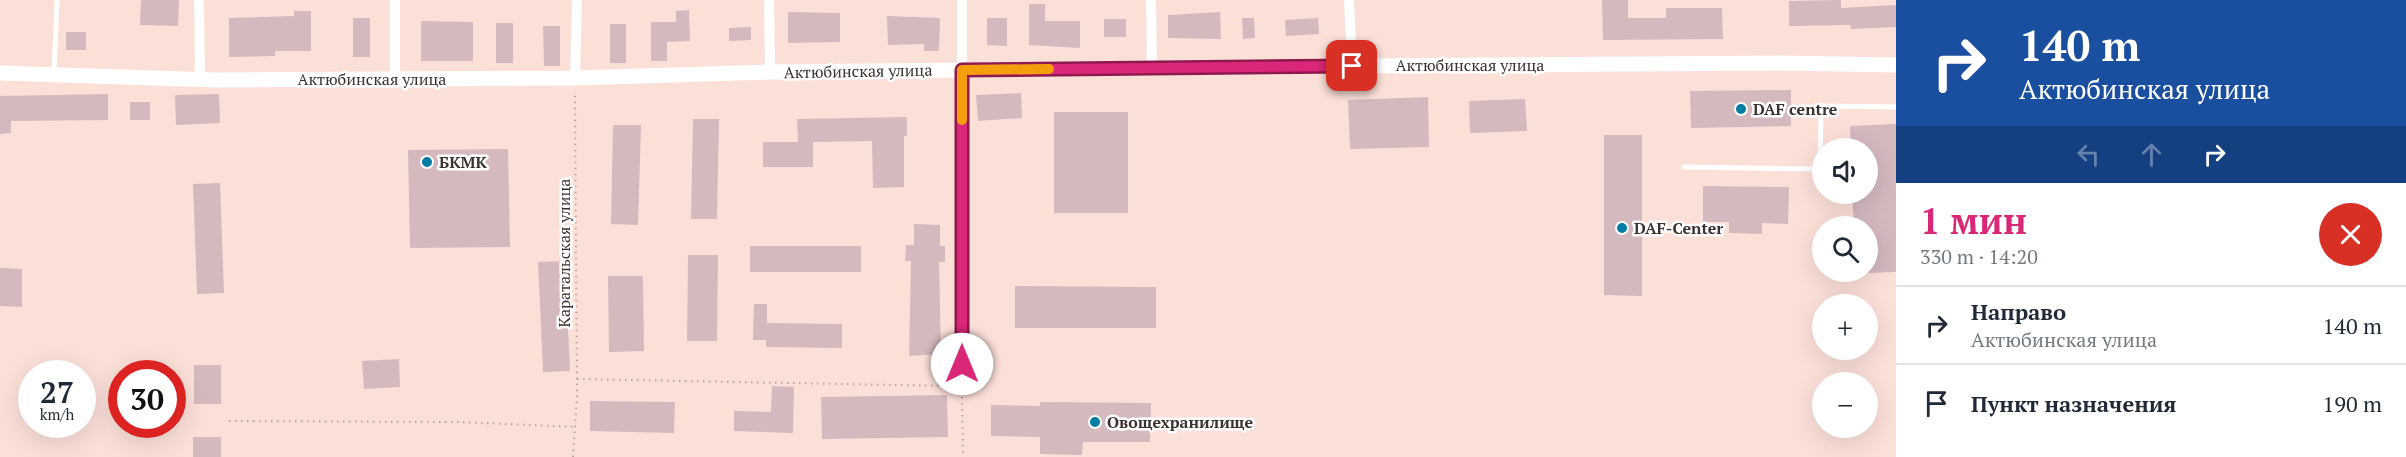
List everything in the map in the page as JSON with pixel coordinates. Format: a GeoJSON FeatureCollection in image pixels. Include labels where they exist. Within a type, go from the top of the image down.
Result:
{"type":"FeatureCollection","features":[{"type":"Feature","properties":{"kind":"street"},"geometry":{"type":"LineString","coordinates":[[199,0],[200,79]]}},
{"type":"Feature","properties":{"kind":"street"},"geometry":{"type":"LineString","coordinates":[[395,0],[395,79]]}},
{"type":"Feature","properties":{"kind":"street"},"geometry":{"type":"LineString","coordinates":[[575,78],[577,0]]}},
{"type":"Feature","properties":{"kind":"street"},"geometry":{"type":"LineString","coordinates":[[770,0],[770,72]]}},
{"type":"Feature","properties":{"kind":"street"},"geometry":{"type":"LineString","coordinates":[[962,0],[962,386]]}},
{"type":"Feature","properties":{"kind":"street"},"geometry":{"type":"LineString","coordinates":[[1151,0],[1152,68]]}},
{"type":"Feature","properties":{"kind":"street"},"geometry":{"type":"LineString","coordinates":[[1349,0],[1352,66]]}},
{"type":"Feature","properties":{"kind":"street","name":"Актюбинская улица"},"geometry":{"type":"LineString","coordinates":[[0,73],[200,79],[395,79],[575,78],[770,72],[1352,66],[1782,63],[1896,65]]}},
{"type":"Feature","properties":{"kind":"lane"},"geometry":{"type":"LineString","coordinates":[[54,75],[57,0]]}},
{"type":"Feature","properties":{"kind":"lane"},"geometry":{"type":"LineString","coordinates":[[1684,167],[1820,169],[1821,106],[1896,107]]}},
{"type":"Feature","properties":{"kind":"path","name":"Каратальская улица"},"geometry":{"type":"LineString","coordinates":[[573,457],[577,379],[575,78]]}},
{"type":"Feature","properties":{"kind":"path"},"geometry":{"type":"LineString","coordinates":[[577,379],[962,386],[963,457]]}},
{"type":"Feature","properties":{"kind":"path"},"geometry":{"type":"LineString","coordinates":[[229,421],[458,422],[575,427]]}},
{"type":"Feature","properties":{"kind":"building"},"geometry":{"type":"Polygon","coordinates":[[[141,0],[179,0],[178,26],[140,25],[141,0]]]}},
{"type":"Feature","properties":{"kind":"building"},"geometry":{"type":"Polygon","coordinates":[[[1602,0],[1628,0],[1628,18],[1666,18],[1666,8],[1722,8],[1723,39],[1603,40],[1602,0]]]}},
{"type":"Feature","properties":{"kind":"building"},"geometry":{"type":"Polygon","coordinates":[[[1841,0],[1841,8],[1896,5],[1896,27],[1851,29],[1850,25],[1789,26],[1789,1],[1841,0]]]}},
{"type":"Feature","properties":{"kind":"building"},"geometry":{"type":"Polygon","coordinates":[[[1029,4],[1045,4],[1045,21],[1080,21],[1080,48],[1029,45],[1029,4]]]}},
{"type":"Feature","properties":{"kind":"building"},"geometry":{"type":"Polygon","coordinates":[[[689,10],[690,41],[667,42],[667,61],[651,61],[651,22],[676,22],[676,11],[689,10]]]}},
{"type":"Feature","properties":{"kind":"building"},"geometry":{"type":"Polygon","coordinates":[[[294,11],[311,11],[311,51],[275,51],[275,56],[229,57],[229,18],[294,16],[294,11]]]}},
{"type":"Feature","properties":{"kind":"building"},"geometry":{"type":"Polygon","coordinates":[[[788,12],[840,13],[840,42],[788,43],[788,12]]]}},
{"type":"Feature","properties":{"kind":"building"},"geometry":{"type":"Polygon","coordinates":[[[1220,12],[1221,39],[1168,38],[1168,15],[1220,12]]]}},
{"type":"Feature","properties":{"kind":"building"},"geometry":{"type":"Polygon","coordinates":[[[887,16],[940,18],[939,51],[924,51],[924,44],[888,45],[887,16]]]}},
{"type":"Feature","properties":{"kind":"building"},"geometry":{"type":"Polygon","coordinates":[[[353,18],[370,18],[370,57],[353,57],[353,18]]]}},
{"type":"Feature","properties":{"kind":"building"},"geometry":{"type":"Polygon","coordinates":[[[987,18],[1007,18],[1007,46],[987,45],[987,18]]]}},
{"type":"Feature","properties":{"kind":"building"},"geometry":{"type":"Polygon","coordinates":[[[1242,18],[1254,18],[1255,38],[1243,39],[1242,18]]]}},
{"type":"Feature","properties":{"kind":"building"},"geometry":{"type":"Polygon","coordinates":[[[1318,18],[1319,34],[1286,36],[1285,20],[1318,18]]]}},
{"type":"Feature","properties":{"kind":"building"},"geometry":{"type":"Polygon","coordinates":[[[1104,19],[1126,19],[1126,37],[1104,37],[1104,19]]]}},
{"type":"Feature","properties":{"kind":"building"},"geometry":{"type":"Polygon","coordinates":[[[421,21],[473,22],[473,61],[421,61],[421,21]]]}},
{"type":"Feature","properties":{"kind":"building"},"geometry":{"type":"Polygon","coordinates":[[[496,23],[513,23],[513,63],[496,63],[496,23]]]}},
{"type":"Feature","properties":{"kind":"building"},"geometry":{"type":"Polygon","coordinates":[[[610,24],[626,24],[626,63],[610,63],[610,24]]]}},
{"type":"Feature","properties":{"kind":"building"},"geometry":{"type":"Polygon","coordinates":[[[543,26],[560,26],[560,66],[544,66],[543,26]]]}},
{"type":"Feature","properties":{"kind":"building"},"geometry":{"type":"Polygon","coordinates":[[[751,27],[751,40],[729,41],[729,28],[751,27]]]}},
{"type":"Feature","properties":{"kind":"building"},"geometry":{"type":"Polygon","coordinates":[[[66,32],[86,32],[86,50],[66,50],[66,32]]]}},
{"type":"Feature","properties":{"kind":"building","name":"DAF centre"},"geometry":{"type":"Polygon","coordinates":[[[1791,90],[1791,126],[1691,128],[1690,91],[1791,90]]]}},
{"type":"Feature","properties":{"kind":"building"},"geometry":{"type":"Polygon","coordinates":[[[1021,93],[1022,118],[978,121],[976,95],[1021,93]]]}},
{"type":"Feature","properties":{"kind":"building"},"geometry":{"type":"Polygon","coordinates":[[[108,94],[108,120],[11,121],[11,133],[0,134],[0,96],[108,94]]]}},
{"type":"Feature","properties":{"kind":"building"},"geometry":{"type":"Polygon","coordinates":[[[219,94],[220,123],[176,125],[175,95],[219,94]]]}},
{"type":"Feature","properties":{"kind":"building"},"geometry":{"type":"Polygon","coordinates":[[[1428,97],[1429,147],[1350,149],[1348,100],[1428,97]]]}},
{"type":"Feature","properties":{"kind":"building"},"geometry":{"type":"Polygon","coordinates":[[[1525,99],[1527,131],[1470,133],[1469,101],[1525,99]]]}},
{"type":"Feature","properties":{"kind":"building"},"geometry":{"type":"Polygon","coordinates":[[[130,102],[150,102],[150,120],[130,120],[130,102]]]}},
{"type":"Feature","properties":{"kind":"building"},"geometry":{"type":"Polygon","coordinates":[[[1054,112],[1128,112],[1128,213],[1054,213],[1054,112]]]}},
{"type":"Feature","properties":{"kind":"building"},"geometry":{"type":"Polygon","coordinates":[[[907,117],[907,136],[904,136],[904,187],[873,188],[872,141],[813,142],[813,167],[763,167],[763,142],[798,142],[797,119],[907,117]]]}},
{"type":"Feature","properties":{"kind":"building"},"geometry":{"type":"Polygon","coordinates":[[[693,119],[719,119],[717,219],[691,219],[693,119]]]}},
{"type":"Feature","properties":{"kind":"building"},"geometry":{"type":"Polygon","coordinates":[[[1896,124],[1896,272],[1878,273],[1878,216],[1853,216],[1853,204],[1878,204],[1878,138],[1851,138],[1850,126],[1896,124]]]}},
{"type":"Feature","properties":{"kind":"building"},"geometry":{"type":"Polygon","coordinates":[[[613,125],[641,125],[638,225],[611,224],[613,125]]]}},
{"type":"Feature","properties":{"kind":"building"},"geometry":{"type":"Polygon","coordinates":[[[1604,135],[1642,135],[1642,296],[1604,295],[1604,135]]]}},
{"type":"Feature","properties":{"kind":"building"},"geometry":{"type":"Polygon","coordinates":[[[508,149],[510,247],[410,248],[408,150],[508,149]]]}},
{"type":"Feature","properties":{"kind":"building"},"geometry":{"type":"Polygon","coordinates":[[[220,183],[224,293],[197,294],[193,184],[220,183]]]}},
{"type":"Feature","properties":{"kind":"building"},"geometry":{"type":"Polygon","coordinates":[[[1703,186],[1789,187],[1788,224],[1762,223],[1762,234],[1729,233],[1729,222],[1703,222],[1703,186]]]}},
{"type":"Feature","properties":{"kind":"building"},"geometry":{"type":"Polygon","coordinates":[[[914,224],[940,225],[940,246],[945,246],[945,262],[939,262],[941,354],[909,356],[911,261],[905,261],[906,245],[914,245],[914,224]]]}},
{"type":"Feature","properties":{"kind":"building"},"geometry":{"type":"Polygon","coordinates":[[[750,246],[861,246],[861,272],[750,272],[750,246]]]}},
{"type":"Feature","properties":{"kind":"building"},"geometry":{"type":"Polygon","coordinates":[[[688,255],[718,255],[717,341],[687,341],[688,255]]]}},
{"type":"Feature","properties":{"kind":"building"},"geometry":{"type":"Polygon","coordinates":[[[565,261],[570,371],[543,372],[538,262],[565,261]]]}},
{"type":"Feature","properties":{"kind":"building"},"geometry":{"type":"Polygon","coordinates":[[[0,268],[22,269],[22,307],[0,306],[0,268]]]}},
{"type":"Feature","properties":{"kind":"building"},"geometry":{"type":"Polygon","coordinates":[[[608,276],[643,276],[644,351],[609,352],[608,276]]]}},
{"type":"Feature","properties":{"kind":"building"},"geometry":{"type":"Polygon","coordinates":[[[1015,286],[1156,287],[1156,328],[1015,328],[1015,286]]]}},
{"type":"Feature","properties":{"kind":"building"},"geometry":{"type":"Polygon","coordinates":[[[754,304],[767,304],[767,323],[842,324],[842,348],[766,347],[766,340],[753,340],[754,304]]]}},
{"type":"Feature","properties":{"kind":"building"},"geometry":{"type":"Polygon","coordinates":[[[399,359],[400,387],[364,389],[362,361],[399,359]]]}},
{"type":"Feature","properties":{"kind":"building"},"geometry":{"type":"Polygon","coordinates":[[[194,365],[221,365],[221,404],[194,404],[194,365]]]}},
{"type":"Feature","properties":{"kind":"building"},"geometry":{"type":"Polygon","coordinates":[[[772,386],[794,387],[793,433],[734,431],[734,411],[771,412],[772,386]]]}},
{"type":"Feature","properties":{"kind":"building"},"geometry":{"type":"Polygon","coordinates":[[[947,395],[948,437],[822,439],[821,397],[947,395]]]}},
{"type":"Feature","properties":{"kind":"building"},"geometry":{"type":"Polygon","coordinates":[[[590,401],[675,402],[674,433],[590,431],[590,401]]]}},
{"type":"Feature","properties":{"kind":"building","name":"Овощехранилище"},"geometry":{"type":"Polygon","coordinates":[[[1040,402],[1151,403],[1150,442],[1083,442],[1082,455],[1040,454],[1040,437],[991,436],[991,405],[1040,406],[1040,402]]]}},
{"type":"Feature","properties":{"kind":"building"},"geometry":{"type":"Polygon","coordinates":[[[193,437],[221,437],[221,457],[193,457],[193,437]]]}},
{"type":"Feature","properties":{"kind":"slow traffic"},"geometry":{"type":"LineString","coordinates":[[962,120],[962,70],[1049,69]]}},
{"type":"Feature","properties":{"kind":"place","name":"DAF centre"},"geometry":{"type":"Point","coordinates":[1741,109]}},
{"type":"Feature","properties":{"kind":"place","name":"БКМК"},"geometry":{"type":"Point","coordinates":[427,162]}},
{"type":"Feature","properties":{"kind":"place","name":"DAF-Center"},"geometry":{"type":"Point","coordinates":[1622,228]}},
{"type":"Feature","properties":{"kind":"place","name":"Овощехранилище"},"geometry":{"type":"Point","coordinates":[1095,422]}},
{"type":"Feature","properties":{"kind":"route"},"geometry":{"type":"LineString","coordinates":[[962,364],[962,70],[1352,66]]}}]}
